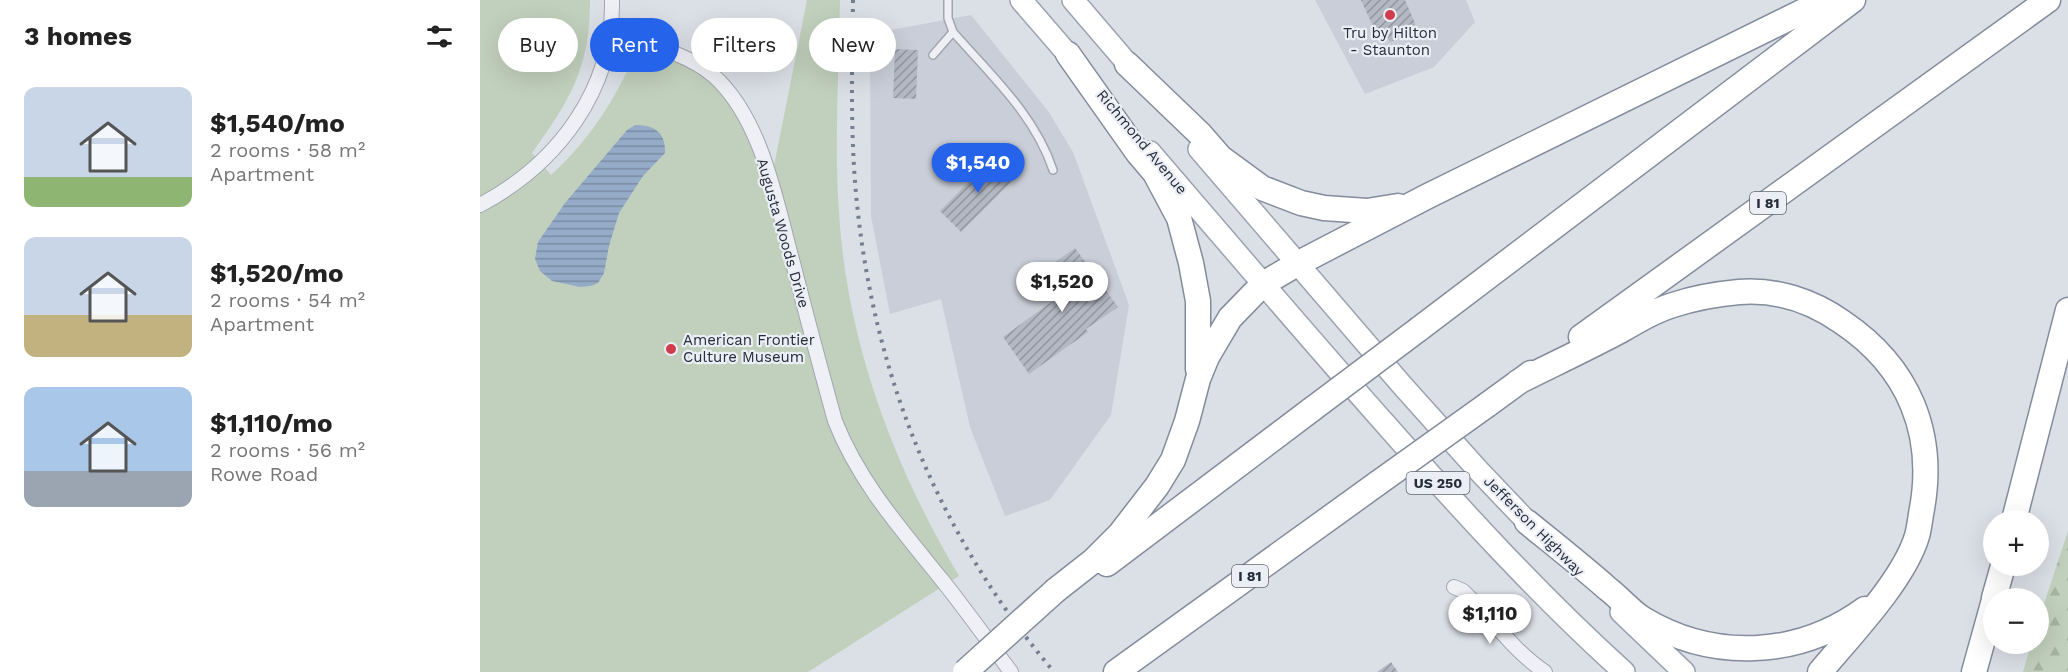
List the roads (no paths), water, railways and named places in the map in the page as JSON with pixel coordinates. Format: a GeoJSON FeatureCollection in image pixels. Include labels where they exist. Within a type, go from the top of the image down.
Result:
{"type":"FeatureCollection","features":[{"type":"Feature","properties":{"kind":"highway"},"geometry":{"type":"LineString","coordinates":[[1059,594],[1120,534],[1157,486],[1173,460],[1188,421],[1198,379],[1224,327],[1236,311],[1263,284],[1428,196],[1826,0]]}},
{"type":"Feature","properties":{"kind":"highway"},"geometry":{"type":"LineString","coordinates":[[965,672],[1059,594],[1311,410],[1853,0]]}},
{"type":"Feature","properties":{"kind":"highway","name":"I 81"},"geometry":{"type":"LineString","coordinates":[[1119,670],[2048,0]]}},
{"type":"Feature","properties":{"kind":"highway"},"geometry":{"type":"LineString","coordinates":[[1068,54],[1138,153],[1155,173],[1179,218],[1198,301],[1198,379]]}},
{"type":"Feature","properties":{"kind":"highway"},"geometry":{"type":"LineString","coordinates":[[1128,64],[1201,135],[1221,159],[1247,179],[1282,197],[1324,208],[1367,211],[1389,209],[1428,196]]}},
{"type":"Feature","properties":{"kind":"highway"},"geometry":{"type":"LineString","coordinates":[[1518,382],[1641,318],[1672,305],[1701,297],[1742,292],[1767,293],[1805,301],[1826,311],[1864,338],[1902,381],[1912,402],[1921,428],[1925,451],[1927,474],[1925,496],[1917,536],[1904,565],[1820,672]]}},
{"type":"Feature","properties":{"kind":"highway"},"geometry":{"type":"LineString","coordinates":[[2017,510],[2068,310]]}},
{"type":"Feature","properties":{"kind":"highway"},"geometry":{"type":"LineString","coordinates":[[1527,522],[1641,617],[1671,633],[1715,647],[1738,650],[1761,649],[1811,639],[1856,616],[1881,597]]}},
{"type":"Feature","properties":{"kind":"highway"},"geometry":{"type":"LineString","coordinates":[[1974,672],[1983,639]]}},
{"type":"Feature","properties":{"kind":"main road","name":"Richmond Avenue"},"geometry":{"type":"LineString","coordinates":[[1022,0],[1263,284]]}},
{"type":"Feature","properties":{"kind":"main road","name":"US 250"},"geometry":{"type":"LineString","coordinates":[[1073,0],[1297,264]]}},
{"type":"Feature","properties":{"kind":"main road","name":"Jefferson Highway"},"geometry":{"type":"LineString","coordinates":[[1297,264],[1462,453],[1527,522],[1684,672]]}},
{"type":"Feature","properties":{"kind":"main road","name":"US 250"},"geometry":{"type":"LineString","coordinates":[[1263,284],[1460,509],[1557,608],[1624,672]]}},
{"type":"Feature","properties":{"kind":"street"},"geometry":{"type":"LineString","coordinates":[[611,18],[612,0]]}},
{"type":"Feature","properties":{"kind":"street","name":"Augusta Woods Drive"},"geometry":{"type":"LineString","coordinates":[[679,55],[714,76],[735,101],[750,126],[770,177],[835,421],[852,460],[876,498],[964,608],[1011,672]]}},
{"type":"Feature","properties":{"kind":"street"},"geometry":{"type":"LineString","coordinates":[[480,205],[504,191],[540,164],[583,112],[599,72]]}},
{"type":"Feature","properties":{"kind":"street"},"geometry":{"type":"LineString","coordinates":[[1454,587],[1464,591],[1507,640],[1530,662],[1545,672]]}},
{"type":"Feature","properties":{"kind":"lane"},"geometry":{"type":"LineString","coordinates":[[948,0],[947,13],[953,32],[1026,117],[1041,140],[1053,170]]}},
{"type":"Feature","properties":{"kind":"lane"},"geometry":{"type":"LineString","coordinates":[[933,56],[953,32]]}},
{"type":"Feature","properties":{"kind":"water"},"geometry":{"type":"Polygon","coordinates":[[[635,125],[648,126],[658,131],[665,146],[665,153],[643,176],[619,213],[604,273],[598,283],[591,286],[580,287],[552,281],[540,271],[535,259],[538,242],[565,203],[627,130],[635,125]]]}},
{"type":"Feature","properties":{"kind":"railway"},"geometry":{"type":"LineString","coordinates":[[853,0],[852,128],[857,204],[866,269],[879,332],[897,393],[946,511],[978,567],[1014,620],[1054,672]]}},
{"type":"Feature","properties":{"kind":"place","name":"Tru by Hilton - Staunton"},"geometry":{"type":"Point","coordinates":[1390,15]}},
{"type":"Feature","properties":{"kind":"place","name":"American Frontier Culture Museum"},"geometry":{"type":"Point","coordinates":[671,349]}}]}
